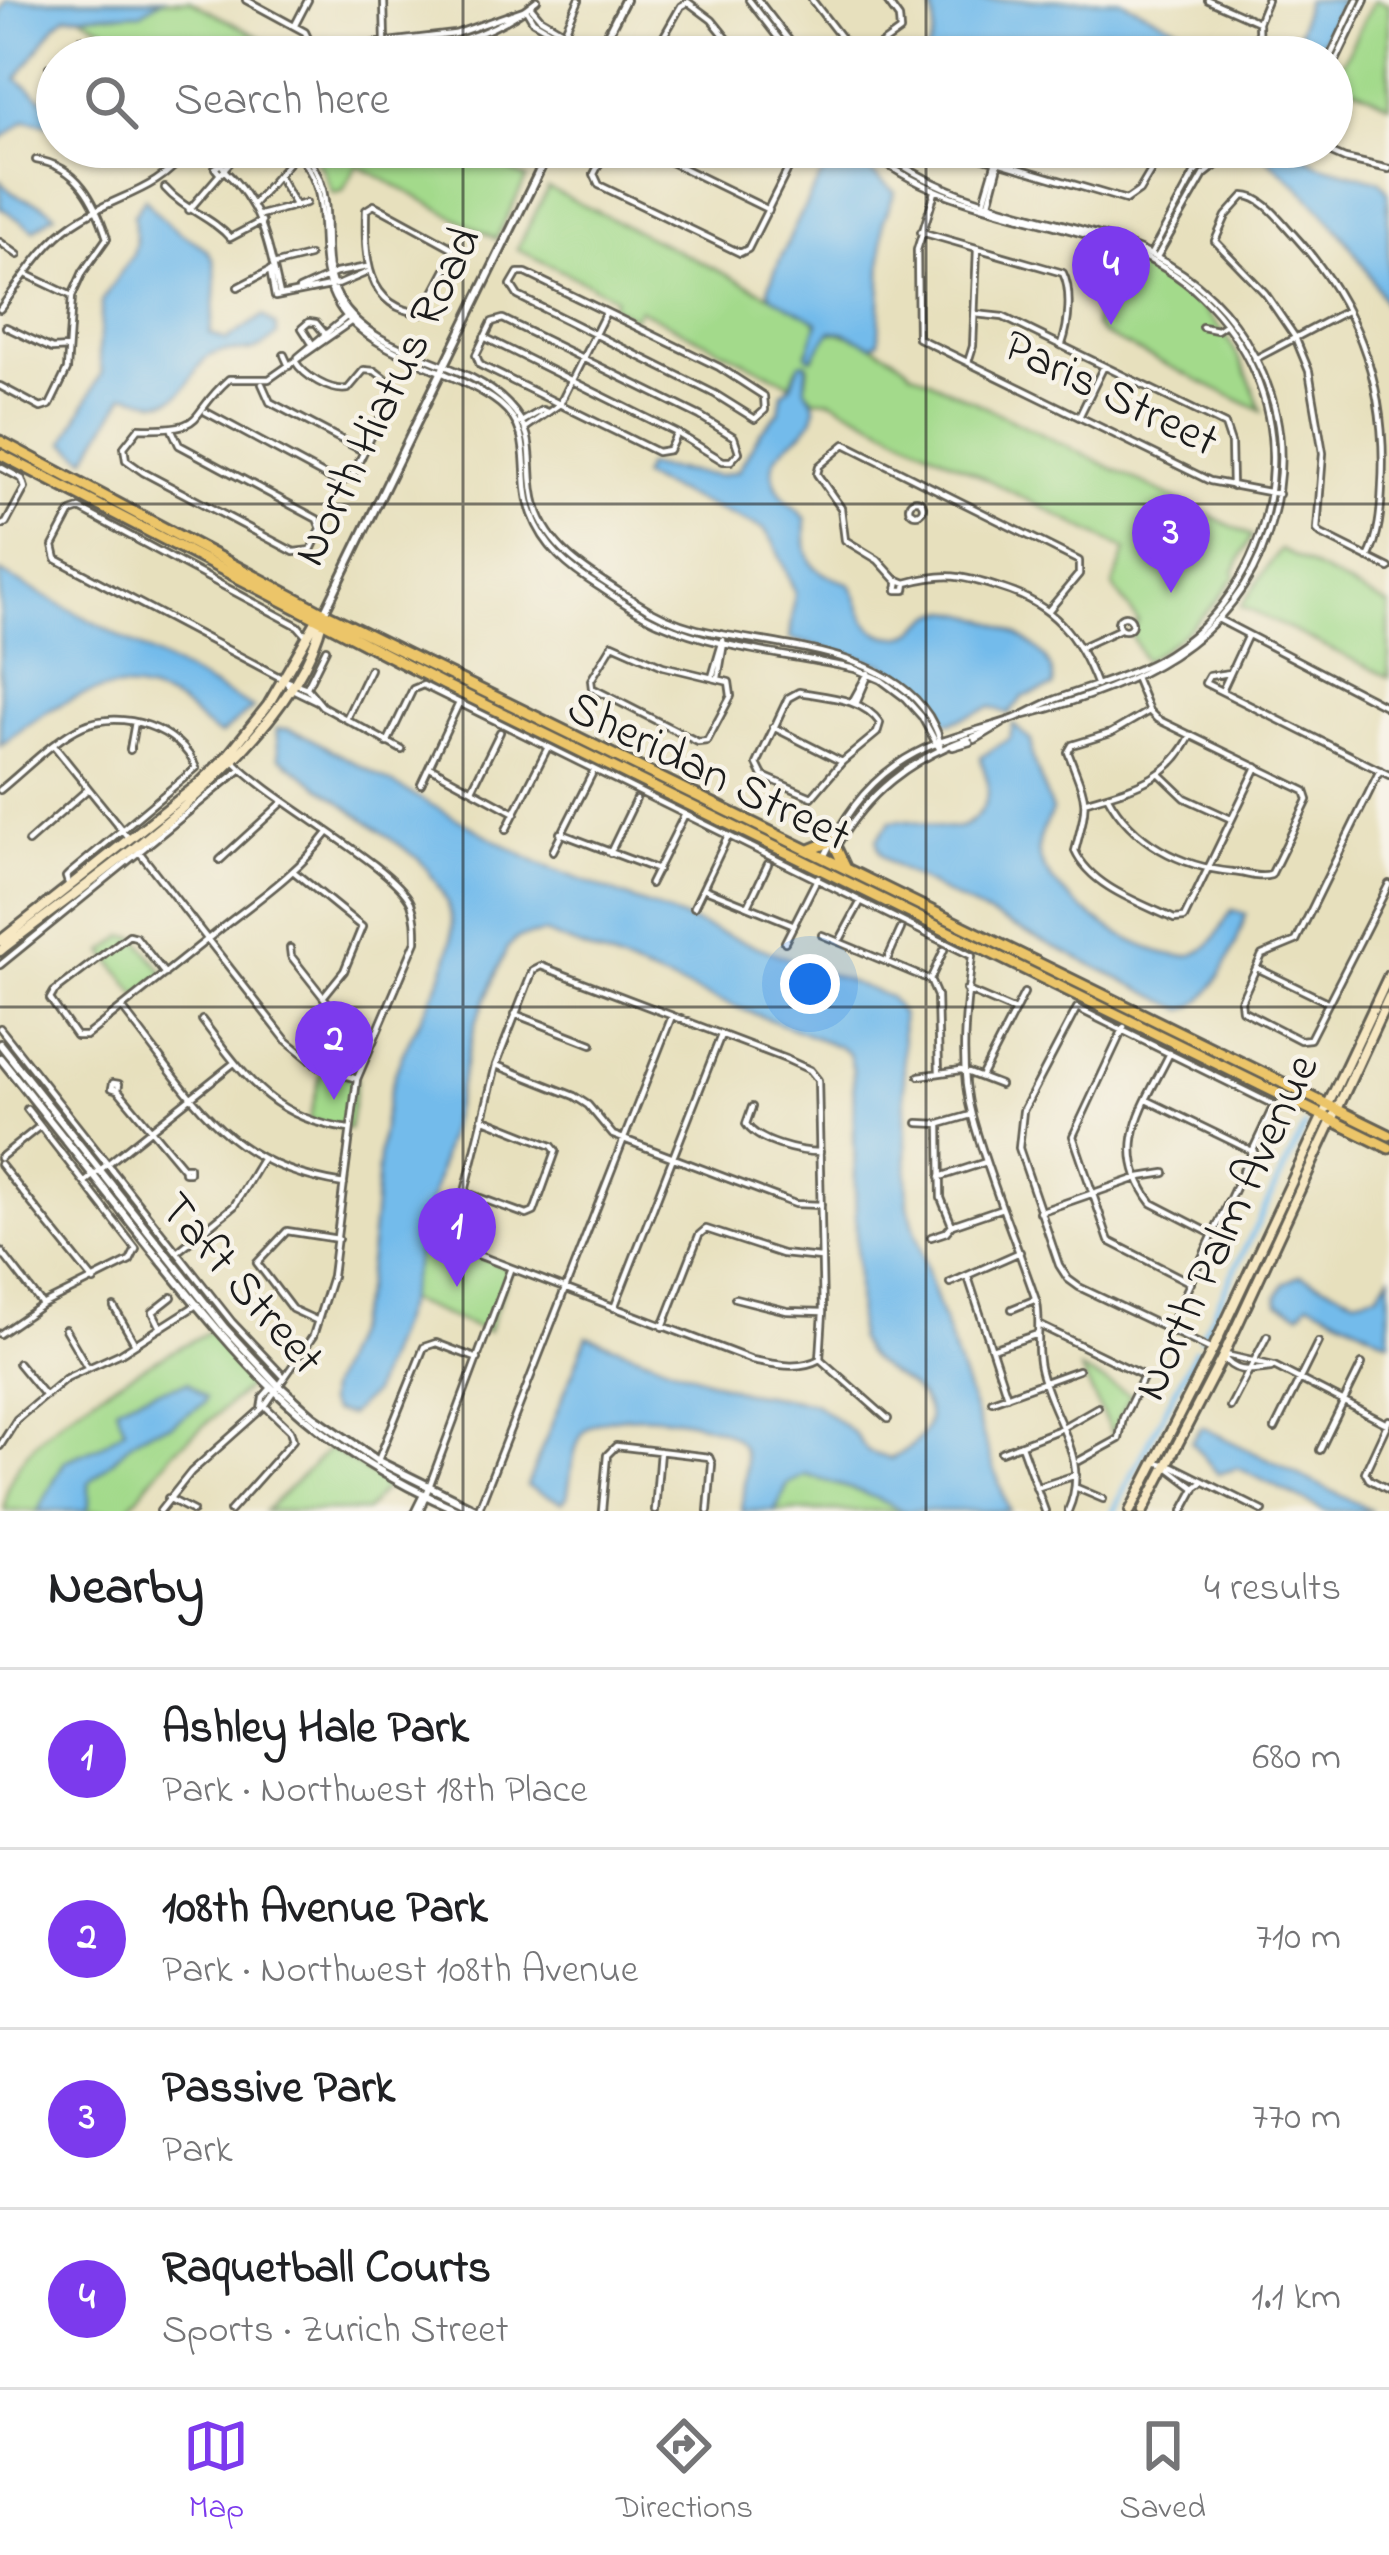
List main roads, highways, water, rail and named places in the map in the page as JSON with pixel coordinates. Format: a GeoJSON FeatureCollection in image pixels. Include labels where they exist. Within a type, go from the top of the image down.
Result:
{"type":"FeatureCollection","features":[{"type":"Feature","properties":{"kind":"main road","name":"Sheridan Street"},"geometry":{"type":"LineString","coordinates":[[0,441],[321,619]]}},
{"type":"Feature","properties":{"kind":"main road","name":"Sheridan Street"},"geometry":{"type":"LineString","coordinates":[[0,454],[464,694],[808,851],[822,867],[848,871],[1128,1020]]}},
{"type":"Feature","properties":{"kind":"main road","name":"North Hiatus Road"},"geometry":{"type":"LineString","coordinates":[[289,683],[305,640],[321,619]]}},
{"type":"Feature","properties":{"kind":"main road","name":"North Hiatus Road"},"geometry":{"type":"LineString","coordinates":[[0,951],[234,762],[289,683],[321,619]]}},
{"type":"Feature","properties":{"kind":"main road","name":"Sheridan Street"},"geometry":{"type":"LineString","coordinates":[[646,778],[822,867],[905,921],[1389,1135]]}},
{"type":"Feature","properties":{"kind":"main road","name":"North Hiatus Road"},"geometry":{"type":"LineString","coordinates":[[0,941],[132,842]]}},
{"type":"Feature","properties":{"kind":"main road"},"geometry":{"type":"LineString","coordinates":[[808,851],[834,844],[848,871]]}},
{"type":"Feature","properties":{"kind":"main road","name":"North Palm Avenue"},"geometry":{"type":"LineString","coordinates":[[1143,1511],[1223,1356],[1389,975]]}},
{"type":"Feature","properties":{"kind":"main road","name":"North Palm Avenue"},"geometry":{"type":"LineString","coordinates":[[1130,1511],[1389,997]]}},
{"type":"Feature","properties":{"kind":"main road","name":"Sheridan Street"},"geometry":{"type":"LineString","coordinates":[[1329,1111],[1389,1148]]}},
{"type":"Feature","properties":{"kind":"water"},"geometry":{"type":"Polygon","coordinates":[[[6,0],[162,0],[141,13],[66,16],[47,36],[36,36],[36,52],[17,79],[36,94],[36,122],[26,120],[0,140],[0,13],[6,0]]]}},
{"type":"Feature","properties":{"kind":"water"},"geometry":{"type":"Polygon","coordinates":[[[928,0],[1120,0],[1196,36],[933,36],[928,0]]]}},
{"type":"Feature","properties":{"kind":"water"},"geometry":{"type":"Polygon","coordinates":[[[1306,0],[1342,0],[1325,36],[1298,36],[1306,0]]]}},
{"type":"Feature","properties":{"kind":"water"},"geometry":{"type":"Polygon","coordinates":[[[827,168],[866,168],[895,192],[883,222],[879,341],[872,345],[831,331],[812,358],[807,355],[818,322],[768,290],[827,168]]]}},
{"type":"Feature","properties":{"kind":"water"},"geometry":{"type":"Polygon","coordinates":[[[1278,168],[1332,168],[1380,181],[1388,192],[1389,311],[1365,268],[1305,193],[1278,168]]]}},
{"type":"Feature","properties":{"kind":"water"},"geometry":{"type":"Polygon","coordinates":[[[0,179],[12,192],[55,214],[34,230],[0,207],[0,179]]]}},
{"type":"Feature","properties":{"kind":"water"},"geometry":{"type":"Polygon","coordinates":[[[145,198],[162,219],[211,257],[215,296],[210,333],[226,340],[263,316],[276,326],[277,335],[256,349],[208,357],[183,391],[171,399],[125,395],[86,458],[65,442],[102,372],[102,300],[133,254],[134,215],[145,198]]]}},
{"type":"Feature","properties":{"kind":"water"},"geometry":{"type":"Polygon","coordinates":[[[806,362],[805,386],[814,414],[777,456],[773,477],[785,499],[806,519],[812,563],[849,583],[865,620],[876,631],[905,636],[941,612],[981,618],[1032,645],[1052,672],[1053,687],[1023,697],[1009,714],[991,707],[943,721],[916,688],[883,664],[790,639],[795,592],[764,529],[641,477],[646,466],[719,476],[738,471],[760,432],[779,412],[782,393],[792,384],[800,363],[806,362]]]}},
{"type":"Feature","properties":{"kind":"water"},"geometry":{"type":"Polygon","coordinates":[[[0,572],[253,708],[220,735],[176,702],[152,692],[105,689],[61,704],[0,746],[0,572]]]}},
{"type":"Feature","properties":{"kind":"water"},"geometry":{"type":"Polygon","coordinates":[[[1013,724],[1031,741],[1052,811],[1040,838],[1039,855],[1062,891],[1082,909],[1132,941],[1180,956],[1209,945],[1232,910],[1246,914],[1223,970],[1194,1006],[1184,1010],[938,890],[883,856],[877,839],[891,821],[949,829],[970,822],[987,796],[981,757],[1010,738],[1013,724]]]}},
{"type":"Feature","properties":{"kind":"water"},"geometry":{"type":"Polygon","coordinates":[[[276,729],[306,736],[539,864],[890,997],[902,1015],[908,1205],[1009,1511],[904,1511],[806,1475],[788,1484],[775,1511],[742,1511],[746,1468],[741,1445],[711,1427],[662,1417],[613,1419],[583,1433],[562,1502],[527,1486],[587,1336],[739,1391],[814,1403],[854,1433],[868,1452],[890,1459],[915,1443],[928,1418],[915,1391],[871,1359],[858,1339],[849,1054],[544,933],[518,938],[507,948],[475,1025],[405,1306],[372,1394],[349,1415],[332,1411],[328,1390],[356,1320],[367,1277],[390,1093],[404,1051],[447,961],[452,923],[444,897],[419,859],[279,757],[276,729]]]}},
{"type":"Feature","properties":{"kind":"water"},"geometry":{"type":"Polygon","coordinates":[[[1300,1275],[1355,1298],[1378,1293],[1389,1276],[1389,1341],[1309,1302],[1300,1313],[1278,1303],[1285,1283],[1300,1275]]]}},
{"type":"Feature","properties":{"kind":"water"},"geometry":{"type":"Polygon","coordinates":[[[188,1382],[206,1398],[204,1403],[171,1425],[133,1441],[89,1483],[85,1511],[38,1511],[65,1461],[101,1446],[125,1429],[116,1407],[188,1382]]]}},
{"type":"Feature","properties":{"kind":"water"},"geometry":{"type":"Polygon","coordinates":[[[1202,1427],[1372,1511],[1325,1511],[1238,1468],[1218,1474],[1191,1442],[1202,1427]]]}},
{"type":"Feature","properties":{"kind":"waterway"},"geometry":{"type":"LineString","coordinates":[[1201,1338],[1305,1127]]}},
{"type":"Feature","properties":{"kind":"waterway"},"geometry":{"type":"LineString","coordinates":[[1114,1511],[1196,1350]]}},
{"type":"Feature","properties":{"kind":"place","name":"Raquetball Courts"},"geometry":{"type":"Point","coordinates":[1111,325]}},
{"type":"Feature","properties":{"kind":"place","name":"Passive Park"},"geometry":{"type":"Point","coordinates":[1171,593]}},
{"type":"Feature","properties":{"kind":"place","name":"108th Avenue Park"},"geometry":{"type":"Point","coordinates":[334,1100]}},
{"type":"Feature","properties":{"kind":"place","name":"Ashley Hale Park"},"geometry":{"type":"Point","coordinates":[457,1287]}}]}
